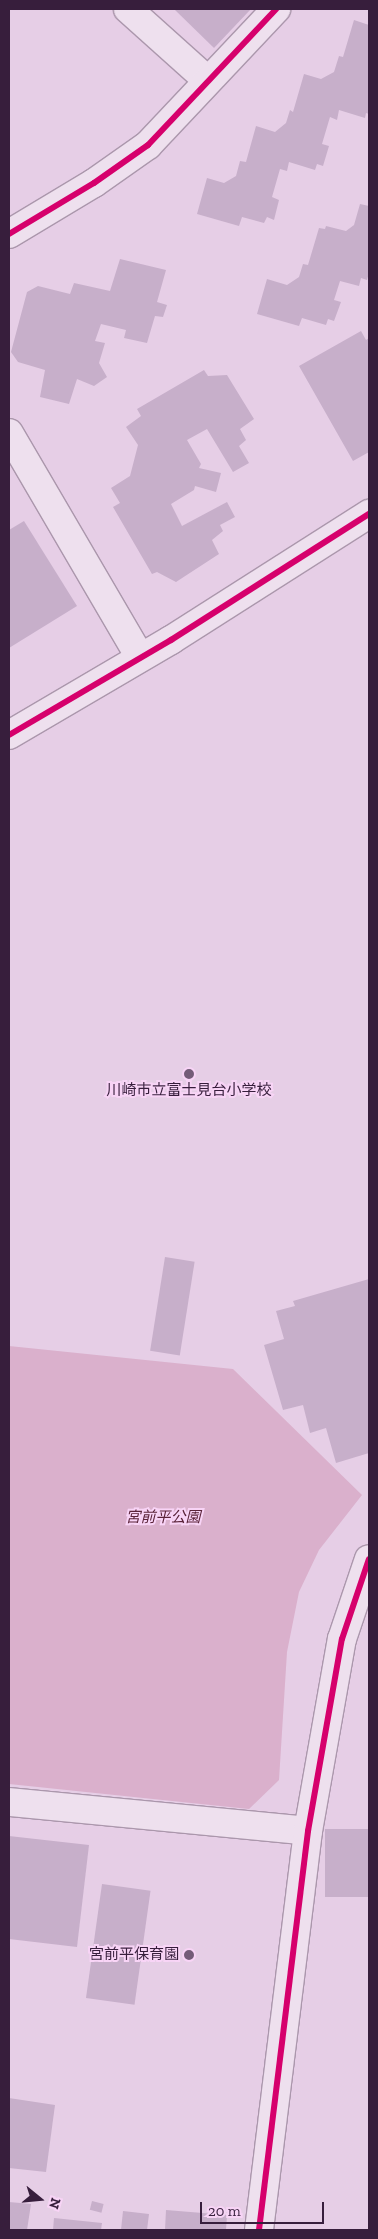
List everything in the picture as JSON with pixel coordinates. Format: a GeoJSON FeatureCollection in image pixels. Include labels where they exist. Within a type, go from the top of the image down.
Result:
{"type":"FeatureCollection","features":[{"type":"Feature","properties":{"kind":"street"},"geometry":{"type":"LineString","coordinates":[[128,9],[206,80]]}},
{"type":"Feature","properties":{"kind":"street"},"geometry":{"type":"LineString","coordinates":[[9,234],[94,182],[148,145],[206,80],[276,9]]}},
{"type":"Feature","properties":{"kind":"street"},"geometry":{"type":"LineString","coordinates":[[9,433],[140,657]]}},
{"type":"Feature","properties":{"kind":"street"},"geometry":{"type":"LineString","coordinates":[[9,735],[140,657],[369,514]]}},
{"type":"Feature","properties":{"kind":"street"},"geometry":{"type":"LineString","coordinates":[[259,2230],[308,1831],[342,1640],[369,1559]]}},
{"type":"Feature","properties":{"kind":"street"},"geometry":{"type":"LineString","coordinates":[[9,1802],[308,1831]]}},
{"type":"Feature","properties":{"kind":"green space","name":"宮前平公園"},"geometry":{"type":"Polygon","coordinates":[[[9,1346],[233,1369],[362,1495],[319,1550],[299,1592],[287,1652],[279,1780],[249,1809],[9,1784],[9,1346]]]}},
{"type":"Feature","properties":{"kind":"building"},"geometry":{"type":"Polygon","coordinates":[[[174,9],[251,9],[214,48],[174,9]]]}},
{"type":"Feature","properties":{"kind":"building"},"geometry":{"type":"Polygon","coordinates":[[[354,20],[369,25],[369,114],[366,113],[365,118],[339,110],[337,120],[330,117],[322,144],[329,146],[323,166],[317,164],[315,170],[289,162],[287,171],[280,169],[272,197],[279,200],[274,220],[267,217],[264,223],[242,217],[239,226],[197,214],[207,178],[224,183],[236,176],[240,161],[246,162],[256,126],[275,132],[286,123],[290,110],[293,112],[304,74],[321,79],[334,72],[339,56],[343,57],[354,20]]]}},
{"type":"Feature","properties":{"kind":"building"},"geometry":{"type":"Polygon","coordinates":[[[360,204],[369,206],[369,273],[367,280],[361,278],[359,286],[340,281],[334,300],[341,302],[334,321],[328,319],[326,325],[302,318],[299,326],[257,314],[267,279],[287,285],[299,277],[303,264],[308,265],[319,228],[325,229],[326,226],[346,231],[354,225],[360,204]]]}},
{"type":"Feature","properties":{"kind":"building"},"geometry":{"type":"Polygon","coordinates":[[[120,259],[166,270],[157,302],[167,305],[163,317],[155,316],[147,343],[124,338],[126,330],[101,324],[95,341],[105,343],[99,363],[107,377],[94,386],[77,379],[69,404],[40,397],[45,370],[18,362],[11,352],[27,292],[38,286],[70,294],[74,283],[110,291],[120,259]]]}},
{"type":"Feature","properties":{"kind":"building"},"geometry":{"type":"Polygon","coordinates":[[[361,331],[366,340],[369,338],[369,452],[353,461],[299,366],[361,331]]]}},
{"type":"Feature","properties":{"kind":"building"},"geometry":{"type":"Polygon","coordinates":[[[204,370],[208,376],[227,375],[254,419],[240,429],[246,440],[239,446],[249,463],[233,472],[207,429],[187,440],[201,464],[199,468],[221,473],[216,492],[195,486],[194,490],[171,504],[182,526],[227,502],[235,517],[220,525],[223,531],[212,540],[219,554],[176,582],[157,572],[152,574],[113,507],[120,503],[111,488],[130,476],[138,445],[126,427],[141,416],[137,409],[204,370]]]}},
{"type":"Feature","properties":{"kind":"building"},"geometry":{"type":"Polygon","coordinates":[[[24,521],[77,606],[9,648],[9,530],[24,521]]]}},
{"type":"Feature","properties":{"kind":"building"},"geometry":{"type":"Polygon","coordinates":[[[165,1257],[195,1262],[180,1356],[150,1351],[165,1257]]]}},
{"type":"Feature","properties":{"kind":"building"},"geometry":{"type":"Polygon","coordinates":[[[369,1279],[369,1453],[336,1463],[326,1428],[310,1433],[303,1405],[283,1410],[264,1345],[284,1339],[276,1311],[295,1306],[293,1301],[369,1279]]]}},
{"type":"Feature","properties":{"kind":"building"},"geometry":{"type":"Polygon","coordinates":[[[325,1829],[369,1829],[369,1897],[325,1897],[325,1829]]]}},
{"type":"Feature","properties":{"kind":"building"},"geometry":{"type":"Polygon","coordinates":[[[9,1836],[89,1845],[77,1947],[9,1939],[9,1836]]]}},
{"type":"Feature","properties":{"kind":"building"},"geometry":{"type":"Polygon","coordinates":[[[102,1884],[151,1891],[135,2005],[86,1998],[102,1884]]]}},
{"type":"Feature","properties":{"kind":"building"},"geometry":{"type":"Polygon","coordinates":[[[9,2098],[55,2105],[46,2172],[9,2168],[9,2098]]]}},
{"type":"Feature","properties":{"kind":"building"},"geometry":{"type":"Polygon","coordinates":[[[92,2201],[104,2204],[101,2213],[90,2210],[92,2201]]]}},
{"type":"Feature","properties":{"kind":"building"},"geometry":{"type":"Polygon","coordinates":[[[9,2202],[31,2204],[27,2230],[9,2230],[9,2202]]]}},
{"type":"Feature","properties":{"kind":"building"},"geometry":{"type":"Polygon","coordinates":[[[166,2210],[227,2215],[226,2230],[165,2230],[166,2210]]]}},
{"type":"Feature","properties":{"kind":"building"},"geometry":{"type":"Polygon","coordinates":[[[123,2211],[149,2214],[147,2230],[121,2230],[123,2211]]]}},
{"type":"Feature","properties":{"kind":"building"},"geometry":{"type":"Polygon","coordinates":[[[54,2218],[102,2223],[101,2230],[53,2230],[54,2218]]]}},
{"type":"Feature","properties":{"kind":"cycle path"},"geometry":{"type":"LineString","coordinates":[[9,234],[94,183],[148,145],[276,9]]}},
{"type":"Feature","properties":{"kind":"cycle path"},"geometry":{"type":"LineString","coordinates":[[9,735],[171,640],[369,514]]}},
{"type":"Feature","properties":{"kind":"cycle path"},"geometry":{"type":"LineString","coordinates":[[259,2230],[308,1831],[342,1639],[369,1559]]}},
{"type":"Feature","properties":{"kind":"place","name":"川崎市立富士見台小学校"},"geometry":{"type":"Point","coordinates":[189,1074]}},
{"type":"Feature","properties":{"kind":"place","name":"宮前平保育園"},"geometry":{"type":"Point","coordinates":[189,1955]}}]}
